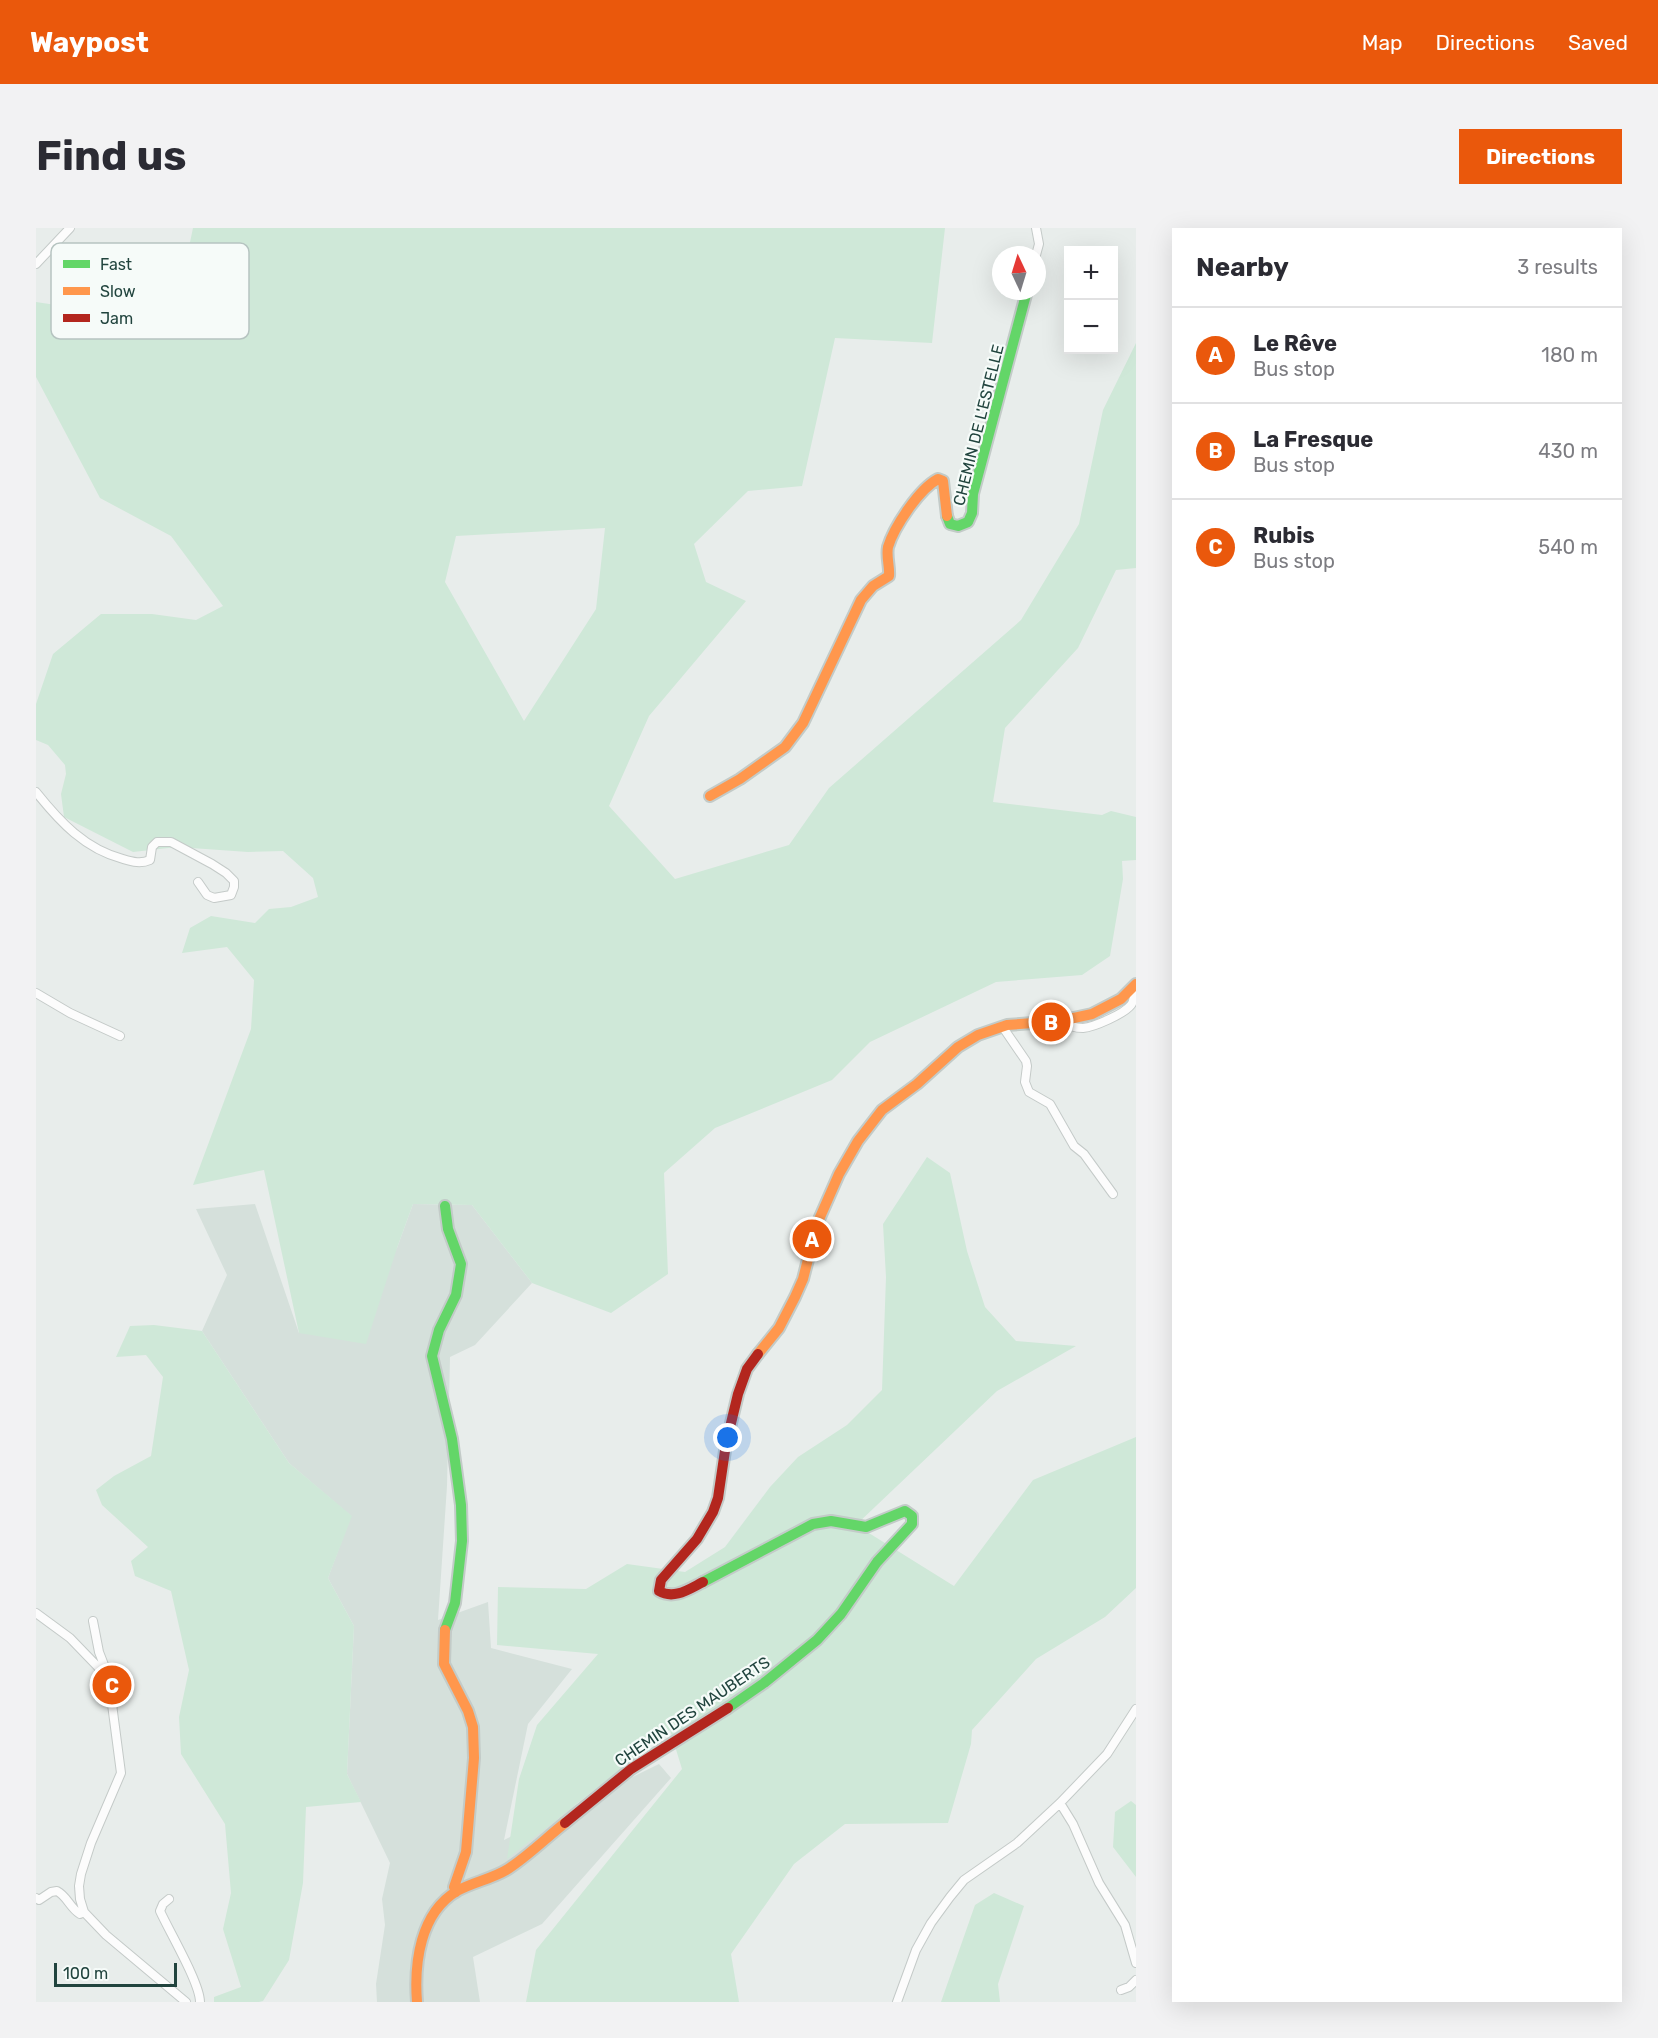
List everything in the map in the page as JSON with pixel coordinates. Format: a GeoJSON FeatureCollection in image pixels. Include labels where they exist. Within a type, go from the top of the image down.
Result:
{"type":"FeatureCollection","features":[{"type":"Feature","properties":{"kind":"street"},"geometry":{"type":"LineString","coordinates":[[56,243],[70,228]]}},
{"type":"Feature","properties":{"kind":"street"},"geometry":{"type":"LineString","coordinates":[[1036,228],[1038,246]]}},
{"type":"Feature","properties":{"kind":"street"},"geometry":{"type":"LineString","coordinates":[[36,264],[51,248]]}},
{"type":"Feature","properties":{"kind":"street","name":"CHEMIN DE L'ESTELLE"},"geometry":{"type":"LineString","coordinates":[[710,796],[740,779],[785,747],[803,723],[861,600],[873,586],[889,576],[888,548],[906,514],[930,482],[938,479],[943,482],[945,510],[951,524],[958,526],[968,522],[972,513],[973,494],[1025,300]]}},
{"type":"Feature","properties":{"kind":"street"},"geometry":{"type":"LineString","coordinates":[[36,792],[57,818],[92,848],[108,855],[143,863],[150,860],[152,847],[157,842],[171,842],[226,873],[234,881],[234,887],[231,895],[214,898],[207,895],[198,882]]}},
{"type":"Feature","properties":{"kind":"street","name":"CHEMIN DES MAUBERTS"},"geometry":{"type":"LineString","coordinates":[[456,1892],[508,1869],[630,1769],[711,1720],[788,1665],[829,1629],[842,1614],[877,1562],[912,1524],[912,1516],[905,1511],[866,1527],[831,1521],[813,1524],[682,1593],[666,1595],[659,1591],[661,1580],[691,1547],[714,1510],[732,1419],[745,1373],[752,1359],[772,1338],[799,1290],[822,1209],[859,1141],[878,1114],[917,1084],[948,1054],[961,1044],[981,1034],[1012,1023],[1076,1018],[1108,1007],[1135,986]]}},
{"type":"Feature","properties":{"kind":"street"},"geometry":{"type":"LineString","coordinates":[[36,993],[70,1013],[120,1036]]}},
{"type":"Feature","properties":{"kind":"street"},"geometry":{"type":"LineString","coordinates":[[1002,1026],[1026,1061],[1025,1082],[1029,1092],[1050,1104],[1074,1146],[1084,1154],[1113,1194]]}},
{"type":"Feature","properties":{"kind":"street"},"geometry":{"type":"LineString","coordinates":[[417,2002],[416,1961],[420,1947],[439,1907],[456,1892],[454,1887],[466,1852],[474,1758],[473,1726],[468,1711],[444,1664],[445,1630],[454,1603],[462,1542],[461,1505],[452,1439],[432,1356],[439,1330],[456,1295],[461,1264],[448,1229],[445,1206]]}},
{"type":"Feature","properties":{"kind":"street"},"geometry":{"type":"LineString","coordinates":[[36,1613],[70,1638],[98,1667],[110,1689],[121,1773],[91,1843],[81,1874],[80,1899],[84,1912],[106,1935],[186,2002]]}},
{"type":"Feature","properties":{"kind":"street"},"geometry":{"type":"LineString","coordinates":[[93,1622],[99,1652],[106,1670],[106,1679]]}},
{"type":"Feature","properties":{"kind":"street"},"geometry":{"type":"LineString","coordinates":[[897,2002],[916,1950],[931,1923],[964,1880],[1017,1843],[1060,1803],[1107,1754],[1136,1709]]}},
{"type":"Feature","properties":{"kind":"street"},"geometry":{"type":"LineString","coordinates":[[1060,1803],[1073,1824],[1099,1883],[1125,1925],[1136,1963]]}},
{"type":"Feature","properties":{"kind":"street"},"geometry":{"type":"LineString","coordinates":[[36,1898],[39,1900],[57,1891],[63,1894],[75,1911],[80,1914],[84,1912]]}},
{"type":"Feature","properties":{"kind":"street"},"geometry":{"type":"LineString","coordinates":[[169,1899],[160,1911],[200,1995],[200,2002]]}},
{"type":"Feature","properties":{"kind":"street"},"geometry":{"type":"LineString","coordinates":[[1121,1990],[1129,1987],[1136,1980]]}},
{"type":"Feature","properties":{"kind":"shaded area"},"geometry":{"type":"Polygon","coordinates":[[[255,1204],[299,1333],[397,1248],[413,1204],[472,1205],[532,1283],[475,1345],[450,1357],[447,1486],[438,1620],[488,1602],[491,1648],[572,1669],[528,1724],[504,1840],[659,1764],[671,1778],[542,1924],[473,1957],[480,2002],[377,2002],[376,1984],[385,1925],[382,1899],[390,1863],[347,1774],[354,1626],[328,1578],[351,1516],[289,1463],[202,1331],[227,1275],[196,1209],[255,1204]]]}},
{"type":"Feature","properties":{"kind":"green space"},"geometry":{"type":"Polygon","coordinates":[[[193,228],[945,228],[932,343],[835,338],[802,486],[748,491],[694,544],[706,582],[746,601],[649,716],[609,806],[675,879],[789,845],[829,788],[1021,620],[1079,524],[1103,410],[1136,343],[1136,568],[1116,570],[1078,648],[1005,728],[993,802],[1102,815],[1111,811],[1136,817],[1136,860],[1122,861],[1123,879],[1110,956],[1082,975],[996,982],[870,1042],[832,1080],[715,1128],[664,1173],[668,1274],[611,1313],[532,1283],[472,1205],[413,1204],[366,1344],[299,1333],[264,1170],[193,1185],[251,1029],[254,980],[227,947],[182,953],[190,928],[211,916],[255,923],[269,909],[291,907],[318,897],[313,878],[283,851],[248,852],[177,847],[133,852],[64,817],[61,794],[66,774],[65,765],[48,745],[36,740],[36,704],[53,654],[101,614],[152,614],[196,620],[223,606],[171,536],[100,498],[36,377],[36,302],[51,304],[51,339],[249,339],[249,243],[190,243],[193,228]],[[605,528],[456,536],[445,582],[524,721],[596,609],[605,528]]]}},
{"type":"Feature","properties":{"kind":"green space"},"geometry":{"type":"Polygon","coordinates":[[[927,1157],[950,1173],[967,1251],[985,1307],[1016,1341],[1076,1346],[997,1391],[856,1525],[954,1586],[1033,1480],[1136,1437],[1136,1588],[1105,1617],[1036,1659],[972,1730],[971,1744],[948,1823],[845,1824],[794,1864],[731,1954],[739,2002],[526,2002],[536,1950],[682,1769],[670,1730],[507,1859],[519,1779],[537,1725],[598,1654],[497,1645],[498,1587],[586,1589],[627,1564],[685,1572],[725,1547],[770,1487],[798,1457],[847,1425],[882,1390],[886,1277],[883,1224],[927,1157]]]}},
{"type":"Feature","properties":{"kind":"green space"},"geometry":{"type":"Polygon","coordinates":[[[154,1325],[202,1331],[289,1463],[352,1516],[328,1578],[354,1626],[347,1774],[361,1802],[306,1807],[303,1883],[289,1960],[263,2001],[259,2002],[214,2002],[214,1997],[241,1987],[223,1929],[231,1893],[225,1824],[181,1754],[179,1717],[189,1670],[171,1591],[135,1576],[131,1561],[148,1547],[102,1505],[96,1490],[114,1476],[151,1456],[163,1377],[146,1355],[116,1357],[130,1326],[154,1325]]]}},
{"type":"Feature","properties":{"kind":"green space"},"geometry":{"type":"Polygon","coordinates":[[[1131,1801],[1136,1805],[1136,1877],[1113,1847],[1115,1812],[1131,1801]]]}},
{"type":"Feature","properties":{"kind":"green space"},"geometry":{"type":"Polygon","coordinates":[[[994,1893],[1024,1906],[998,1984],[1000,2002],[941,2002],[975,1905],[994,1893]]]}},
{"type":"Feature","properties":{"kind":"traffic: fast"},"geometry":{"type":"LineString","coordinates":[[947,516],[950,524],[958,526],[968,522],[972,513],[973,494],[1025,300]]}},
{"type":"Feature","properties":{"kind":"traffic: fast"},"geometry":{"type":"LineString","coordinates":[[445,1206],[448,1229],[461,1264],[456,1295],[439,1330],[432,1356],[452,1439],[461,1505],[462,1541],[455,1603],[445,1630]]}},
{"type":"Feature","properties":{"kind":"traffic: fast"},"geometry":{"type":"LineString","coordinates":[[703,1582],[813,1524],[831,1521],[866,1527],[905,1511],[912,1516],[912,1524],[877,1562],[841,1614],[817,1640],[764,1683],[728,1708]]}},
{"type":"Feature","properties":{"kind":"traffic: slow"},"geometry":{"type":"LineString","coordinates":[[710,796],[740,779],[785,747],[803,723],[861,600],[873,586],[889,576],[888,547],[896,529],[915,500],[938,479],[943,481],[947,516]]}},
{"type":"Feature","properties":{"kind":"traffic: slow"},"geometry":{"type":"LineString","coordinates":[[758,1354],[779,1328],[795,1297],[803,1279],[817,1224],[839,1174],[858,1141],[882,1110],[917,1084],[958,1047],[978,1035],[1007,1025],[1060,1021],[1092,1014],[1121,999],[1136,984]]}},
{"type":"Feature","properties":{"kind":"traffic: slow"},"geometry":{"type":"LineString","coordinates":[[445,1630],[444,1664],[468,1711],[473,1727],[474,1758],[466,1852],[454,1887],[456,1892]]}},
{"type":"Feature","properties":{"kind":"traffic: slow"},"geometry":{"type":"LineString","coordinates":[[417,2002],[417,1971],[422,1940],[435,1912],[457,1891],[508,1869],[565,1823]]}},
{"type":"Feature","properties":{"kind":"traffic: jam"},"geometry":{"type":"LineString","coordinates":[[703,1582],[676,1594],[659,1591],[661,1580],[697,1539],[713,1512],[718,1498],[726,1444],[738,1394],[747,1369],[758,1354]]}},
{"type":"Feature","properties":{"kind":"traffic: jam"},"geometry":{"type":"LineString","coordinates":[[565,1823],[631,1769],[728,1708]]}},
{"type":"Feature","properties":{"kind":"place","name":"La Fresque"},"geometry":{"type":"Point","coordinates":[1051,1022]}},
{"type":"Feature","properties":{"kind":"place","name":"Le Rêve"},"geometry":{"type":"Point","coordinates":[812,1239]}},
{"type":"Feature","properties":{"kind":"place","name":"Rubis"},"geometry":{"type":"Point","coordinates":[112,1685]}}]}
